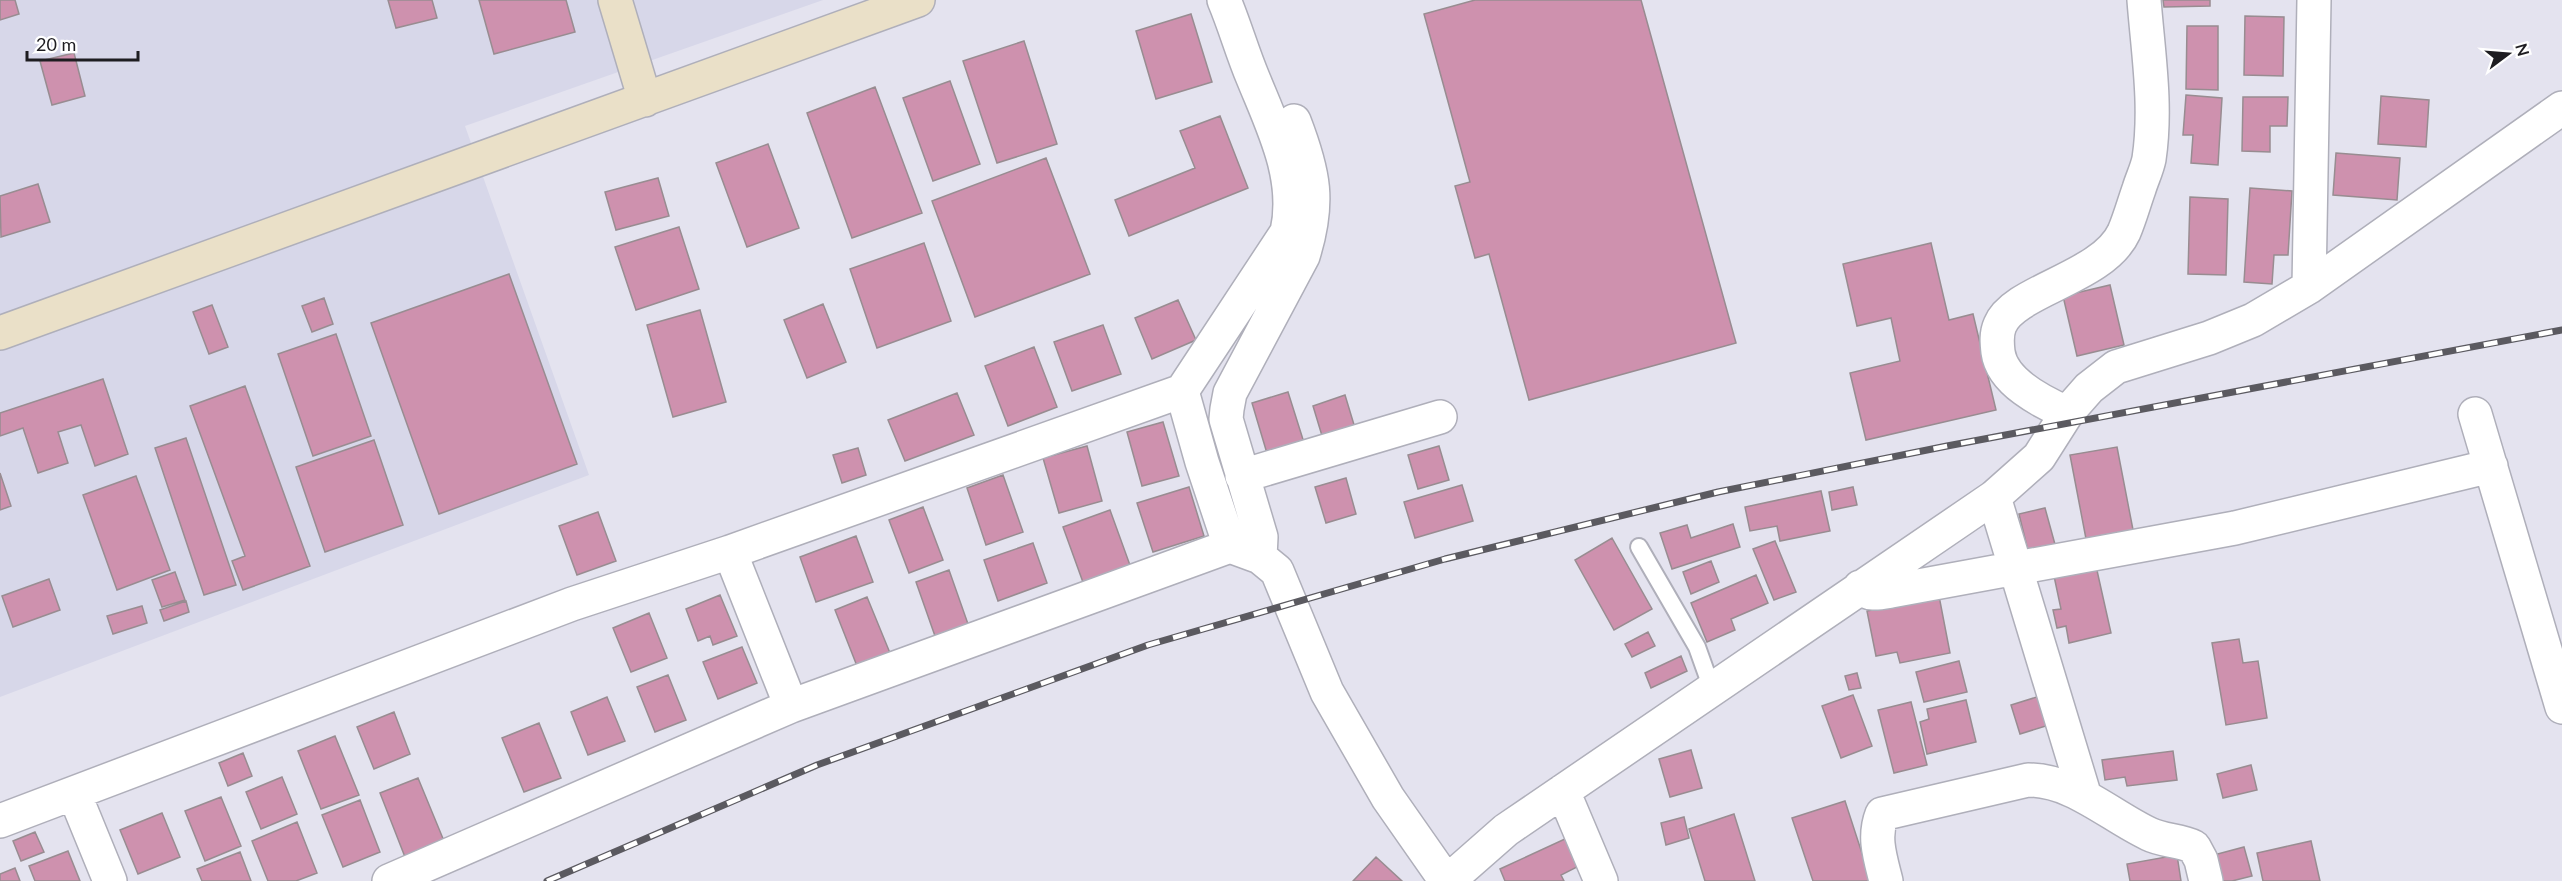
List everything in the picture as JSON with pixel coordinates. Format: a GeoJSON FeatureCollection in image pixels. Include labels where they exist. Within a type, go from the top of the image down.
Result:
{"type":"FeatureCollection","features":[{"type":"Feature","properties":{"kind":"street"},"geometry":{"type":"LineString","coordinates":[[615,0],[645,100]]}},
{"type":"Feature","properties":{"kind":"street"},"geometry":{"type":"LineString","coordinates":[[0,333],[918,0]]}},
{"type":"Feature","properties":{"kind":"street"},"geometry":{"type":"LineString","coordinates":[[0,821],[572,604],[730,552],[1182,391],[1287,232],[1291,213],[1291,193],[1274,127],[1224,0]]}},
{"type":"Feature","properties":{"kind":"street"},"geometry":{"type":"LineString","coordinates":[[2067,413],[2020,387],[1999,361],[1997,339],[2000,324],[2012,309],[2085,270],[2106,255],[2124,234],[2149,160],[2151,81],[2144,0]]}},
{"type":"Feature","properties":{"kind":"street"},"geometry":{"type":"LineString","coordinates":[[2309,287],[2314,0]]}},
{"type":"Feature","properties":{"kind":"street"},"geometry":{"type":"LineString","coordinates":[[388,881],[791,706],[1245,551],[1261,537],[1226,419],[1230,393],[1303,256],[1310,233],[1314,200],[1307,160],[1276,78],[1268,67],[1244,54]]}},
{"type":"Feature","properties":{"kind":"street"},"geometry":{"type":"LineString","coordinates":[[1182,391],[1202,462],[1245,551],[1277,571],[1327,692],[1352,738],[1388,798],[1447,881],[1506,830],[1994,497],[2039,457],[2067,413],[2089,388],[2116,367],[2209,338],[2253,320],[2309,287],[2562,108]]}},
{"type":"Feature","properties":{"kind":"street"},"geometry":{"type":"LineString","coordinates":[[2475,414],[2562,707]]}},
{"type":"Feature","properties":{"kind":"street"},"geometry":{"type":"LineString","coordinates":[[1242,476],[1440,417]]}},
{"type":"Feature","properties":{"kind":"street"},"geometry":{"type":"LineString","coordinates":[[1860,587],[1864,592],[1879,593],[2016,570],[2235,528],[2491,466]]}},
{"type":"Feature","properties":{"kind":"street"},"geometry":{"type":"LineString","coordinates":[[1994,497],[2085,797]]}},
{"type":"Feature","properties":{"kind":"street"},"geometry":{"type":"LineString","coordinates":[[730,552],[791,706]]}},
{"type":"Feature","properties":{"kind":"street"},"geometry":{"type":"LineString","coordinates":[[1886,881],[1878,849],[1876,829],[1882,814],[2028,780],[2045,780],[2067,787],[2150,834],[2194,847],[2201,860],[2206,881]]}},
{"type":"Feature","properties":{"kind":"street"},"geometry":{"type":"LineString","coordinates":[[1563,791],[1600,881]]}},
{"type":"Feature","properties":{"kind":"street"},"geometry":{"type":"LineString","coordinates":[[74,793],[110,881]]}},
{"type":"Feature","properties":{"kind":"lane"},"geometry":{"type":"LineString","coordinates":[[1638,547],[1697,647],[1712,689]]}},
{"type":"Feature","properties":{"kind":"shaded area"},"geometry":{"type":"Polygon","coordinates":[[[0,0],[823,0],[465,126],[589,475],[0,697],[0,0]]]}},
{"type":"Feature","properties":{"kind":"building"},"geometry":{"type":"Polygon","coordinates":[[[0,0],[15,0],[19,14],[0,20],[0,0]]]}},
{"type":"Feature","properties":{"kind":"building"},"geometry":{"type":"Polygon","coordinates":[[[388,0],[432,0],[437,18],[396,28],[388,0]]]}},
{"type":"Feature","properties":{"kind":"building"},"geometry":{"type":"Polygon","coordinates":[[[479,0],[566,0],[575,32],[494,54],[479,0]]]}},
{"type":"Feature","properties":{"kind":"building"},"geometry":{"type":"Polygon","coordinates":[[[1475,0],[1641,0],[1736,343],[1529,400],[1489,254],[1475,258],[1455,186],[1470,182],[1424,14],[1475,0]]]}},
{"type":"Feature","properties":{"kind":"building"},"geometry":{"type":"Polygon","coordinates":[[[2163,0],[2210,0],[2210,6],[2164,7],[2163,0]]]}},
{"type":"Feature","properties":{"kind":"building"},"geometry":{"type":"Polygon","coordinates":[[[1191,14],[1212,82],[1156,99],[1136,31],[1191,14]]]}},
{"type":"Feature","properties":{"kind":"building"},"geometry":{"type":"Polygon","coordinates":[[[2245,16],[2284,17],[2283,76],[2244,75],[2245,16]]]}},
{"type":"Feature","properties":{"kind":"building"},"geometry":{"type":"Polygon","coordinates":[[[2187,26],[2218,26],[2218,90],[2186,89],[2187,26]]]}},
{"type":"Feature","properties":{"kind":"building"},"geometry":{"type":"Polygon","coordinates":[[[1024,41],[1057,144],[997,163],[963,61],[1024,41]]]}},
{"type":"Feature","properties":{"kind":"building"},"geometry":{"type":"Polygon","coordinates":[[[74,53],[85,96],[52,105],[40,61],[74,53]]]}},
{"type":"Feature","properties":{"kind":"building"},"geometry":{"type":"Polygon","coordinates":[[[950,81],[980,164],[933,181],[903,98],[950,81]]]}},
{"type":"Feature","properties":{"kind":"building"},"geometry":{"type":"Polygon","coordinates":[[[875,87],[922,213],[852,238],[807,113],[875,87]]]}},
{"type":"Feature","properties":{"kind":"building"},"geometry":{"type":"Polygon","coordinates":[[[2186,95],[2222,98],[2218,165],[2191,163],[2193,135],[2183,135],[2186,95]]]}},
{"type":"Feature","properties":{"kind":"building"},"geometry":{"type":"Polygon","coordinates":[[[2381,96],[2429,100],[2426,147],[2378,144],[2381,96]]]}},
{"type":"Feature","properties":{"kind":"building"},"geometry":{"type":"Polygon","coordinates":[[[2243,97],[2288,97],[2287,126],[2270,126],[2270,152],[2242,151],[2243,97]]]}},
{"type":"Feature","properties":{"kind":"building"},"geometry":{"type":"Polygon","coordinates":[[[1220,116],[1248,188],[1129,236],[1115,200],[1195,168],[1180,131],[1220,116]]]}},
{"type":"Feature","properties":{"kind":"building"},"geometry":{"type":"Polygon","coordinates":[[[768,144],[799,228],[747,247],[716,163],[768,144]]]}},
{"type":"Feature","properties":{"kind":"building"},"geometry":{"type":"Polygon","coordinates":[[[2336,153],[2400,158],[2397,200],[2333,195],[2336,153]]]}},
{"type":"Feature","properties":{"kind":"building"},"geometry":{"type":"Polygon","coordinates":[[[1046,158],[1090,274],[975,317],[932,201],[1046,158]]]}},
{"type":"Feature","properties":{"kind":"building"},"geometry":{"type":"Polygon","coordinates":[[[658,178],[669,216],[616,230],[605,192],[658,178]]]}},
{"type":"Feature","properties":{"kind":"building"},"geometry":{"type":"Polygon","coordinates":[[[38,184],[50,222],[1,237],[0,196],[38,184]]]}},
{"type":"Feature","properties":{"kind":"building"},"geometry":{"type":"Polygon","coordinates":[[[2250,188],[2292,191],[2288,255],[2274,255],[2272,284],[2244,282],[2250,188]]]}},
{"type":"Feature","properties":{"kind":"building"},"geometry":{"type":"Polygon","coordinates":[[[2190,197],[2228,199],[2226,275],[2188,274],[2190,197]]]}},
{"type":"Feature","properties":{"kind":"building"},"geometry":{"type":"Polygon","coordinates":[[[679,227],[699,289],[636,310],[615,247],[679,227]]]}},
{"type":"Feature","properties":{"kind":"building"},"geometry":{"type":"Polygon","coordinates":[[[924,243],[951,321],[877,348],[850,269],[924,243]]]}},
{"type":"Feature","properties":{"kind":"building"},"geometry":{"type":"Polygon","coordinates":[[[1931,243],[1949,320],[1973,314],[1996,410],[1866,440],[1850,373],[1900,361],[1891,318],[1857,326],[1843,264],[1931,243]]]}},
{"type":"Feature","properties":{"kind":"building"},"geometry":{"type":"Polygon","coordinates":[[[509,274],[577,464],[439,514],[371,323],[509,274]]]}},
{"type":"Feature","properties":{"kind":"building"},"geometry":{"type":"Polygon","coordinates":[[[2110,285],[2124,345],[2077,356],[2063,296],[2110,285]]]}},
{"type":"Feature","properties":{"kind":"building"},"geometry":{"type":"Polygon","coordinates":[[[324,298],[333,324],[312,332],[302,306],[324,298]]]}},
{"type":"Feature","properties":{"kind":"building"},"geometry":{"type":"Polygon","coordinates":[[[1178,300],[1196,340],[1152,359],[1135,318],[1178,300]]]}},
{"type":"Feature","properties":{"kind":"building"},"geometry":{"type":"Polygon","coordinates":[[[823,304],[846,362],[807,378],[784,320],[823,304]]]}},
{"type":"Feature","properties":{"kind":"building"},"geometry":{"type":"Polygon","coordinates":[[[212,305],[228,347],[209,354],[193,312],[212,305]]]}},
{"type":"Feature","properties":{"kind":"building"},"geometry":{"type":"Polygon","coordinates":[[[700,310],[726,402],[673,417],[647,325],[700,310]]]}},
{"type":"Feature","properties":{"kind":"building"},"geometry":{"type":"Polygon","coordinates":[[[1103,325],[1121,374],[1072,391],[1054,342],[1103,325]]]}},
{"type":"Feature","properties":{"kind":"building"},"geometry":{"type":"Polygon","coordinates":[[[336,334],[371,436],[313,456],[278,354],[336,334]]]}},
{"type":"Feature","properties":{"kind":"building"},"geometry":{"type":"Polygon","coordinates":[[[1034,347],[1057,407],[1008,426],[985,366],[1034,347]]]}},
{"type":"Feature","properties":{"kind":"building"},"geometry":{"type":"Polygon","coordinates":[[[103,379],[128,454],[95,466],[81,425],[58,432],[68,463],[38,473],[23,428],[0,436],[0,413],[103,379]]]}},
{"type":"Feature","properties":{"kind":"building"},"geometry":{"type":"Polygon","coordinates":[[[245,386],[310,566],[243,590],[232,561],[245,556],[190,406],[245,386]]]}},
{"type":"Feature","properties":{"kind":"building"},"geometry":{"type":"Polygon","coordinates":[[[1288,392],[1306,449],[1269,460],[1252,403],[1288,392]]]}},
{"type":"Feature","properties":{"kind":"building"},"geometry":{"type":"Polygon","coordinates":[[[957,393],[974,435],[905,461],[888,420],[957,393]]]}},
{"type":"Feature","properties":{"kind":"building"},"geometry":{"type":"Polygon","coordinates":[[[1345,395],[1355,428],[1323,439],[1313,406],[1345,395]]]}},
{"type":"Feature","properties":{"kind":"building"},"geometry":{"type":"Polygon","coordinates":[[[1163,422],[1179,476],[1142,486],[1127,432],[1163,422]]]}},
{"type":"Feature","properties":{"kind":"building"},"geometry":{"type":"Polygon","coordinates":[[[186,438],[236,585],[204,595],[155,448],[186,438]]]}},
{"type":"Feature","properties":{"kind":"building"},"geometry":{"type":"Polygon","coordinates":[[[374,440],[403,525],[325,552],[296,467],[374,440]]]}},
{"type":"Feature","properties":{"kind":"building"},"geometry":{"type":"Polygon","coordinates":[[[1087,446],[1102,501],[1059,513],[1043,458],[1087,446]]]}},
{"type":"Feature","properties":{"kind":"building"},"geometry":{"type":"Polygon","coordinates":[[[1439,446],[1449,480],[1418,489],[1408,455],[1439,446]]]}},
{"type":"Feature","properties":{"kind":"building"},"geometry":{"type":"Polygon","coordinates":[[[2117,447],[2134,535],[2087,544],[2070,455],[2117,447]]]}},
{"type":"Feature","properties":{"kind":"building"},"geometry":{"type":"Polygon","coordinates":[[[858,448],[866,475],[842,483],[833,455],[858,448]]]}},
{"type":"Feature","properties":{"kind":"building"},"geometry":{"type":"Polygon","coordinates":[[[0,473],[11,506],[0,510],[0,473]]]}},
{"type":"Feature","properties":{"kind":"building"},"geometry":{"type":"Polygon","coordinates":[[[1003,475],[1023,532],[986,545],[967,488],[1003,475]]]}},
{"type":"Feature","properties":{"kind":"building"},"geometry":{"type":"Polygon","coordinates":[[[136,476],[170,570],[117,590],[83,495],[136,476]]]}},
{"type":"Feature","properties":{"kind":"building"},"geometry":{"type":"Polygon","coordinates":[[[1346,478],[1356,514],[1326,523],[1315,487],[1346,478]]]}},
{"type":"Feature","properties":{"kind":"building"},"geometry":{"type":"Polygon","coordinates":[[[1462,485],[1473,521],[1415,538],[1404,502],[1462,485]]]}},
{"type":"Feature","properties":{"kind":"building"},"geometry":{"type":"Polygon","coordinates":[[[1189,487],[1204,536],[1153,552],[1137,503],[1189,487]]]}},
{"type":"Feature","properties":{"kind":"building"},"geometry":{"type":"Polygon","coordinates":[[[1853,487],[1857,505],[1832,510],[1829,492],[1853,487]]]}},
{"type":"Feature","properties":{"kind":"building"},"geometry":{"type":"Polygon","coordinates":[[[1821,491],[1830,531],[1780,541],[1777,526],[1750,531],[1745,507],[1821,491]]]}},
{"type":"Feature","properties":{"kind":"building"},"geometry":{"type":"Polygon","coordinates":[[[923,507],[943,560],[909,573],[889,520],[923,507]]]}},
{"type":"Feature","properties":{"kind":"building"},"geometry":{"type":"Polygon","coordinates":[[[2045,508],[2056,548],[2029,555],[2019,514],[2045,508]]]}},
{"type":"Feature","properties":{"kind":"building"},"geometry":{"type":"Polygon","coordinates":[[[1110,510],[1131,568],[1084,585],[1063,527],[1110,510]]]}},
{"type":"Feature","properties":{"kind":"building"},"geometry":{"type":"Polygon","coordinates":[[[598,512],[616,561],[577,575],[559,526],[598,512]]]}},
{"type":"Feature","properties":{"kind":"building"},"geometry":{"type":"Polygon","coordinates":[[[1733,524],[1740,547],[1672,569],[1660,533],[1687,525],[1691,538],[1733,524]]]}},
{"type":"Feature","properties":{"kind":"building"},"geometry":{"type":"Polygon","coordinates":[[[856,536],[873,582],[816,602],[800,557],[856,536]]]}},
{"type":"Feature","properties":{"kind":"building"},"geometry":{"type":"Polygon","coordinates":[[[1612,538],[1652,609],[1614,630],[1575,560],[1612,538]]]}},
{"type":"Feature","properties":{"kind":"building"},"geometry":{"type":"Polygon","coordinates":[[[1775,541],[1796,592],[1774,600],[1753,549],[1775,541]]]}},
{"type":"Feature","properties":{"kind":"building"},"geometry":{"type":"Polygon","coordinates":[[[1033,543],[1047,583],[998,601],[984,560],[1033,543]]]}},
{"type":"Feature","properties":{"kind":"building"},"geometry":{"type":"Polygon","coordinates":[[[1711,561],[1719,582],[1691,594],[1683,572],[1711,561]]]}},
{"type":"Feature","properties":{"kind":"building"},"geometry":{"type":"Polygon","coordinates":[[[2096,566],[2111,633],[2069,643],[2066,626],[2057,628],[2053,610],[2061,609],[2054,576],[2096,566]]]}},
{"type":"Feature","properties":{"kind":"building"},"geometry":{"type":"Polygon","coordinates":[[[949,570],[968,624],[935,636],[916,582],[949,570]]]}},
{"type":"Feature","properties":{"kind":"building"},"geometry":{"type":"Polygon","coordinates":[[[175,572],[185,600],[162,607],[152,580],[175,572]]]}},
{"type":"Feature","properties":{"kind":"building"},"geometry":{"type":"Polygon","coordinates":[[[1756,575],[1768,603],[1731,619],[1735,630],[1707,642],[1691,603],[1756,575]]]}},
{"type":"Feature","properties":{"kind":"building"},"geometry":{"type":"Polygon","coordinates":[[[49,579],[60,610],[13,627],[2,596],[49,579]]]}},
{"type":"Feature","properties":{"kind":"building"},"geometry":{"type":"Polygon","coordinates":[[[720,595],[737,636],[713,645],[710,636],[698,641],[686,609],[720,595]]]}},
{"type":"Feature","properties":{"kind":"building"},"geometry":{"type":"Polygon","coordinates":[[[1939,596],[1950,653],[1900,663],[1897,652],[1876,656],[1867,611],[1939,596]]]}},
{"type":"Feature","properties":{"kind":"building"},"geometry":{"type":"Polygon","coordinates":[[[867,597],[890,653],[857,666],[835,610],[867,597]]]}},
{"type":"Feature","properties":{"kind":"building"},"geometry":{"type":"Polygon","coordinates":[[[186,601],[189,612],[164,621],[160,610],[186,601]]]}},
{"type":"Feature","properties":{"kind":"building"},"geometry":{"type":"Polygon","coordinates":[[[142,606],[147,623],[113,634],[107,616],[142,606]]]}},
{"type":"Feature","properties":{"kind":"building"},"geometry":{"type":"Polygon","coordinates":[[[649,613],[667,658],[631,672],[613,628],[649,613]]]}},
{"type":"Feature","properties":{"kind":"building"},"geometry":{"type":"Polygon","coordinates":[[[1648,632],[1655,646],[1632,657],[1625,644],[1648,632]]]}},
{"type":"Feature","properties":{"kind":"building"},"geometry":{"type":"Polygon","coordinates":[[[2239,639],[2243,663],[2258,661],[2267,718],[2226,725],[2212,643],[2239,639]]]}},
{"type":"Feature","properties":{"kind":"building"},"geometry":{"type":"Polygon","coordinates":[[[742,647],[757,683],[718,699],[703,662],[742,647]]]}},
{"type":"Feature","properties":{"kind":"building"},"geometry":{"type":"Polygon","coordinates":[[[1681,656],[1687,671],[1651,688],[1645,673],[1681,656]]]}},
{"type":"Feature","properties":{"kind":"building"},"geometry":{"type":"Polygon","coordinates":[[[1959,661],[1967,692],[1924,702],[1916,672],[1959,661]]]}},
{"type":"Feature","properties":{"kind":"building"},"geometry":{"type":"Polygon","coordinates":[[[1857,673],[1861,688],[1849,690],[1845,676],[1857,673]]]}},
{"type":"Feature","properties":{"kind":"building"},"geometry":{"type":"Polygon","coordinates":[[[668,675],[686,720],[655,732],[637,687],[668,675]]]}},
{"type":"Feature","properties":{"kind":"building"},"geometry":{"type":"Polygon","coordinates":[[[1853,695],[1872,746],[1841,758],[1822,706],[1853,695]]]}},
{"type":"Feature","properties":{"kind":"building"},"geometry":{"type":"Polygon","coordinates":[[[2040,696],[2049,725],[2020,734],[2011,705],[2040,696]]]}},
{"type":"Feature","properties":{"kind":"building"},"geometry":{"type":"Polygon","coordinates":[[[607,697],[625,741],[588,755],[571,712],[607,697]]]}},
{"type":"Feature","properties":{"kind":"building"},"geometry":{"type":"Polygon","coordinates":[[[1966,700],[1976,742],[1927,754],[1920,722],[1929,719],[1927,709],[1966,700]]]}},
{"type":"Feature","properties":{"kind":"building"},"geometry":{"type":"Polygon","coordinates":[[[1911,702],[1927,765],[1894,773],[1878,710],[1911,702]]]}},
{"type":"Feature","properties":{"kind":"building"},"geometry":{"type":"Polygon","coordinates":[[[394,712],[410,754],[374,769],[357,727],[394,712]]]}},
{"type":"Feature","properties":{"kind":"building"},"geometry":{"type":"Polygon","coordinates":[[[539,723],[561,778],[524,792],[502,738],[539,723]]]}},
{"type":"Feature","properties":{"kind":"building"},"geometry":{"type":"Polygon","coordinates":[[[335,736],[359,795],[321,809],[298,751],[335,736]]]}},
{"type":"Feature","properties":{"kind":"building"},"geometry":{"type":"Polygon","coordinates":[[[1691,750],[1702,788],[1670,797],[1659,759],[1691,750]]]}},
{"type":"Feature","properties":{"kind":"building"},"geometry":{"type":"Polygon","coordinates":[[[2173,751],[2177,780],[2127,786],[2125,777],[2105,780],[2102,760],[2173,751]]]}},
{"type":"Feature","properties":{"kind":"building"},"geometry":{"type":"Polygon","coordinates":[[[243,753],[252,776],[228,786],[219,763],[243,753]]]}},
{"type":"Feature","properties":{"kind":"building"},"geometry":{"type":"Polygon","coordinates":[[[2251,765],[2257,790],[2223,798],[2217,774],[2251,765]]]}},
{"type":"Feature","properties":{"kind":"building"},"geometry":{"type":"Polygon","coordinates":[[[282,777],[297,814],[261,829],[246,792],[282,777]]]}},
{"type":"Feature","properties":{"kind":"building"},"geometry":{"type":"Polygon","coordinates":[[[418,778],[444,841],[405,857],[380,793],[418,778]]]}},
{"type":"Feature","properties":{"kind":"building"},"geometry":{"type":"Polygon","coordinates":[[[221,797],[241,846],[205,861],[185,811],[221,797]]]}},
{"type":"Feature","properties":{"kind":"building"},"geometry":{"type":"Polygon","coordinates":[[[360,800],[380,852],[343,867],[322,815],[360,800]]]}},
{"type":"Feature","properties":{"kind":"building"},"geometry":{"type":"Polygon","coordinates":[[[1845,801],[1871,881],[1813,881],[1792,818],[1845,801]]]}},
{"type":"Feature","properties":{"kind":"building"},"geometry":{"type":"Polygon","coordinates":[[[162,813],[180,857],[138,874],[120,830],[162,813]]]}},
{"type":"Feature","properties":{"kind":"building"},"geometry":{"type":"Polygon","coordinates":[[[1734,814],[1755,881],[1705,881],[1689,829],[1734,814]]]}},
{"type":"Feature","properties":{"kind":"building"},"geometry":{"type":"Polygon","coordinates":[[[1684,817],[1689,838],[1666,845],[1661,823],[1684,817]]]}},
{"type":"Feature","properties":{"kind":"building"},"geometry":{"type":"Polygon","coordinates":[[[297,822],[317,873],[296,881],[268,881],[252,841],[297,822]]]}},
{"type":"Feature","properties":{"kind":"building"},"geometry":{"type":"Polygon","coordinates":[[[35,832],[44,852],[21,861],[13,841],[35,832]]]}},
{"type":"Feature","properties":{"kind":"building"},"geometry":{"type":"Polygon","coordinates":[[[1567,838],[1579,866],[1561,875],[1564,881],[1505,881],[1500,869],[1567,838]]]}},
{"type":"Feature","properties":{"kind":"building"},"geometry":{"type":"Polygon","coordinates":[[[2311,841],[2320,881],[2263,881],[2257,853],[2311,841]]]}},
{"type":"Feature","properties":{"kind":"building"},"geometry":{"type":"Polygon","coordinates":[[[2244,847],[2252,876],[2232,881],[2216,881],[2210,856],[2244,847]]]}},
{"type":"Feature","properties":{"kind":"building"},"geometry":{"type":"Polygon","coordinates":[[[68,851],[80,881],[35,881],[29,866],[68,851]]]}},
{"type":"Feature","properties":{"kind":"building"},"geometry":{"type":"Polygon","coordinates":[[[240,852],[251,881],[202,881],[197,869],[240,852]]]}},
{"type":"Feature","properties":{"kind":"building"},"geometry":{"type":"Polygon","coordinates":[[[2177,855],[2181,881],[2130,881],[2127,864],[2177,855]]]}},
{"type":"Feature","properties":{"kind":"building"},"geometry":{"type":"Polygon","coordinates":[[[1376,857],[1402,881],[1353,881],[1376,857]]]}},
{"type":"Feature","properties":{"kind":"building"},"geometry":{"type":"Polygon","coordinates":[[[15,868],[20,881],[0,881],[0,874],[15,868]]]}},
{"type":"Feature","properties":{"kind":"railway"},"geometry":{"type":"LineString","coordinates":[[547,881],[817,765],[1148,645],[1445,559],[1718,492],[1947,446],[2562,330]]}}]}
